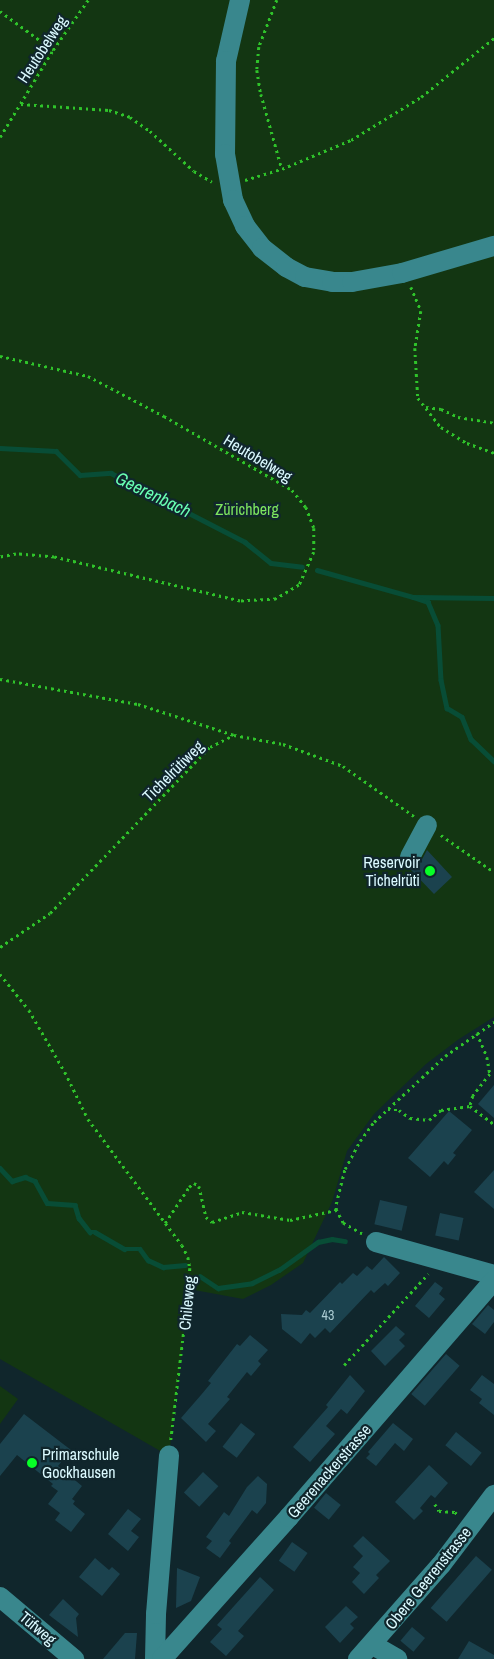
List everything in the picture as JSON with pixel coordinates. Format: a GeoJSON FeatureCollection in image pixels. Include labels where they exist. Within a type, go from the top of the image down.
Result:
{"type":"FeatureCollection","features":[{"type":"Feature","properties":{"kind":"street"},"geometry":{"type":"LineString","coordinates":[[240,0],[228,46],[225,75],[225,154],[229,184],[238,213],[255,240],[277,261],[299,274],[313,279],[342,282],[372,280],[402,273],[494,246]]}},
{"type":"Feature","properties":{"kind":"street"},"geometry":{"type":"LineString","coordinates":[[410,857],[427,824]]}},
{"type":"Feature","properties":{"kind":"street"},"geometry":{"type":"LineString","coordinates":[[376,1242],[494,1275]]}},
{"type":"Feature","properties":{"kind":"street","name":"Geerenackerstrasse"},"geometry":{"type":"LineString","coordinates":[[162,1659],[289,1517],[494,1280]]}},
{"type":"Feature","properties":{"kind":"street"},"geometry":{"type":"LineString","coordinates":[[155,1659],[156,1614],[169,1456]]}},
{"type":"Feature","properties":{"kind":"street","name":"Obere Geerenstrasse"},"geometry":{"type":"LineString","coordinates":[[358,1659],[441,1565],[494,1495]]}},
{"type":"Feature","properties":{"kind":"street","name":"Tüfweg"},"geometry":{"type":"LineString","coordinates":[[0,1598],[74,1659]]}},
{"type":"Feature","properties":{"kind":"street"},"geometry":{"type":"LineString","coordinates":[[372,1645],[398,1659]]}},
{"type":"Feature","properties":{"kind":"path","name":"Heutobelweg"},"geometry":{"type":"LineString","coordinates":[[0,137],[53,50],[88,0]]}},
{"type":"Feature","properties":{"kind":"path"},"geometry":{"type":"LineString","coordinates":[[277,0],[258,47],[257,70],[261,94],[282,169]]}},
{"type":"Feature","properties":{"kind":"path"},"geometry":{"type":"LineString","coordinates":[[0,11],[53,50]]}},
{"type":"Feature","properties":{"kind":"path"},"geometry":{"type":"LineString","coordinates":[[21,104],[109,110],[130,117],[150,131],[194,171],[214,183],[229,184],[282,169],[351,140],[422,97],[494,38]]}},
{"type":"Feature","properties":{"kind":"path"},"geometry":{"type":"LineString","coordinates":[[402,273],[416,293],[421,311],[415,348],[418,398],[441,427],[467,443],[494,453]]}},
{"type":"Feature","properties":{"kind":"path","name":"Heutobelweg"},"geometry":{"type":"LineString","coordinates":[[0,356],[88,376],[164,416],[292,490],[306,507],[314,528],[314,552],[299,585],[276,599],[240,601],[54,557],[16,554],[0,557]]}},
{"type":"Feature","properties":{"kind":"path"},"geometry":{"type":"LineString","coordinates":[[425,407],[441,409],[458,417],[494,423]]}},
{"type":"Feature","properties":{"kind":"path"},"geometry":{"type":"LineString","coordinates":[[0,678],[138,704],[234,735],[283,744],[343,766],[494,872]]}},
{"type":"Feature","properties":{"kind":"path","name":"Tichelrütiweg"},"geometry":{"type":"LineString","coordinates":[[0,947],[50,913],[210,747],[234,735]]}},
{"type":"Feature","properties":{"kind":"path","name":"Chileweg"},"geometry":{"type":"LineString","coordinates":[[0,974],[29,1010],[66,1072],[88,1119],[182,1246],[188,1258],[190,1268],[169,1456]]}},
{"type":"Feature","properties":{"kind":"path"},"geometry":{"type":"LineString","coordinates":[[376,1242],[343,1223],[336,1210],[340,1183],[352,1154],[374,1122],[444,1056],[494,1022]]}},
{"type":"Feature","properties":{"kind":"path"},"geometry":{"type":"LineString","coordinates":[[470,1106],[472,1096],[492,1074],[488,1057],[477,1033]]}},
{"type":"Feature","properties":{"kind":"path"},"geometry":{"type":"LineString","coordinates":[[386,1110],[399,1110],[410,1118],[429,1120],[441,1110],[470,1106],[494,1124]]}},
{"type":"Feature","properties":{"kind":"path"},"geometry":{"type":"LineString","coordinates":[[165,1223],[189,1187],[194,1183],[199,1186],[206,1217],[212,1222],[242,1212],[290,1220],[336,1210]]}},
{"type":"Feature","properties":{"kind":"path"},"geometry":{"type":"LineString","coordinates":[[344,1365],[440,1260]]}},
{"type":"Feature","properties":{"kind":"path"},"geometry":{"type":"LineString","coordinates":[[435,1504],[439,1511],[455,1512],[471,1525]]}},
{"type":"Feature","properties":{"kind":"green space","name":"Zürichberg"},"geometry":{"type":"Polygon","coordinates":[[[0,0],[494,0],[494,1017],[459,1039],[426,1064],[374,1114],[347,1151],[332,1202],[303,1263],[271,1285],[243,1299],[189,1289],[169,1456],[0,1359],[0,0]]]}},
{"type":"Feature","properties":{"kind":"green space"},"geometry":{"type":"Polygon","coordinates":[[[0,1386],[18,1399],[0,1424],[0,1386]]]}},
{"type":"Feature","properties":{"kind":"building","name":"Reservoir Tichelrüti"},"geometry":{"type":"Polygon","coordinates":[[[427,850],[452,877],[434,894],[410,869],[420,863],[427,850]]]}},
{"type":"Feature","properties":{"kind":"building"},"geometry":{"type":"Polygon","coordinates":[[[494,1085],[494,1118],[478,1104],[494,1085]]]}},
{"type":"Feature","properties":{"kind":"building"},"geometry":{"type":"Polygon","coordinates":[[[449,1111],[472,1130],[453,1153],[456,1155],[448,1165],[444,1161],[430,1177],[408,1158],[449,1111]]]}},
{"type":"Feature","properties":{"kind":"building"},"geometry":{"type":"Polygon","coordinates":[[[494,1170],[494,1209],[474,1192],[494,1170]]]}},
{"type":"Feature","properties":{"kind":"building"},"geometry":{"type":"Polygon","coordinates":[[[380,1200],[407,1206],[402,1231],[374,1224],[380,1200]]]}},
{"type":"Feature","properties":{"kind":"building"},"geometry":{"type":"Polygon","coordinates":[[[440,1213],[463,1218],[459,1240],[435,1235],[440,1213]]]}},
{"type":"Feature","properties":{"kind":"building"},"geometry":{"type":"Polygon","coordinates":[[[384,1257],[400,1273],[388,1286],[385,1283],[374,1293],[371,1290],[330,1333],[325,1328],[315,1338],[310,1333],[301,1344],[282,1329],[281,1314],[302,1315],[306,1310],[310,1313],[340,1282],[342,1284],[353,1273],[357,1276],[367,1266],[372,1270],[384,1257]]]}},
{"type":"Feature","properties":{"kind":"building"},"geometry":{"type":"Polygon","coordinates":[[[435,1282],[443,1288],[439,1294],[445,1299],[429,1318],[415,1306],[435,1282]]]}},
{"type":"Feature","properties":{"kind":"building"},"geometry":{"type":"Polygon","coordinates":[[[488,1305],[494,1310],[494,1322],[485,1334],[472,1324],[488,1305]]]}},
{"type":"Feature","properties":{"kind":"building"},"geometry":{"type":"Polygon","coordinates":[[[396,1326],[405,1334],[399,1340],[405,1346],[385,1366],[371,1351],[396,1326]]]}},
{"type":"Feature","properties":{"kind":"building"},"geometry":{"type":"Polygon","coordinates":[[[250,1335],[268,1350],[258,1361],[261,1364],[251,1376],[247,1372],[227,1397],[230,1399],[208,1424],[216,1431],[206,1442],[181,1418],[211,1383],[208,1381],[237,1344],[240,1346],[250,1335]]]}},
{"type":"Feature","properties":{"kind":"building"},"geometry":{"type":"Polygon","coordinates":[[[446,1354],[460,1366],[425,1406],[411,1394],[446,1354]]]}},
{"type":"Feature","properties":{"kind":"building"},"geometry":{"type":"Polygon","coordinates":[[[350,1375],[365,1391],[347,1414],[341,1409],[326,1426],[335,1434],[310,1462],[293,1447],[328,1407],[326,1405],[350,1375]]]}},
{"type":"Feature","properties":{"kind":"building"},"geometry":{"type":"Polygon","coordinates":[[[482,1375],[494,1384],[494,1415],[479,1403],[482,1399],[470,1390],[482,1375]]]}},
{"type":"Feature","properties":{"kind":"building"},"geometry":{"type":"Polygon","coordinates":[[[24,1414],[71,1450],[58,1466],[82,1486],[72,1499],[75,1501],[73,1504],[85,1514],[71,1532],[55,1520],[60,1513],[48,1504],[58,1491],[51,1486],[53,1484],[17,1455],[0,1476],[0,1444],[24,1414]]]}},
{"type":"Feature","properties":{"kind":"building"},"geometry":{"type":"Polygon","coordinates":[[[241,1423],[255,1434],[237,1458],[223,1447],[241,1423]]]}},
{"type":"Feature","properties":{"kind":"building"},"geometry":{"type":"Polygon","coordinates":[[[393,1423],[413,1439],[404,1451],[395,1443],[376,1466],[366,1458],[370,1454],[368,1452],[393,1423]]]}},
{"type":"Feature","properties":{"kind":"building"},"geometry":{"type":"Polygon","coordinates":[[[456,1432],[482,1453],[471,1466],[445,1445],[456,1432]]]}},
{"type":"Feature","properties":{"kind":"building"},"geometry":{"type":"Polygon","coordinates":[[[429,1465],[448,1483],[435,1498],[431,1495],[420,1508],[423,1511],[414,1520],[395,1502],[429,1465]]]}},
{"type":"Feature","properties":{"kind":"building"},"geometry":{"type":"Polygon","coordinates":[[[203,1472],[218,1486],[199,1507],[184,1492],[203,1472]]]}},
{"type":"Feature","properties":{"kind":"building"},"geometry":{"type":"Polygon","coordinates":[[[258,1476],[267,1484],[266,1503],[257,1514],[252,1510],[229,1541],[231,1543],[220,1558],[206,1548],[212,1541],[206,1537],[224,1512],[229,1516],[247,1487],[258,1476]]]}},
{"type":"Feature","properties":{"kind":"building"},"geometry":{"type":"Polygon","coordinates":[[[326,1493],[341,1505],[329,1520],[314,1508],[326,1493]]]}},
{"type":"Feature","properties":{"kind":"building"},"geometry":{"type":"Polygon","coordinates":[[[128,1509],[141,1519],[131,1531],[139,1537],[128,1551],[108,1534],[128,1509]]]}},
{"type":"Feature","properties":{"kind":"building"},"geometry":{"type":"Polygon","coordinates":[[[363,1536],[390,1561],[376,1575],[379,1578],[364,1594],[352,1582],[360,1573],[353,1567],[363,1556],[353,1546],[363,1536]]]}},
{"type":"Feature","properties":{"kind":"building"},"geometry":{"type":"Polygon","coordinates":[[[292,1542],[308,1553],[294,1572],[279,1561],[292,1542]]]}},
{"type":"Feature","properties":{"kind":"building"},"geometry":{"type":"Polygon","coordinates":[[[476,1556],[492,1570],[447,1622],[431,1608],[476,1556]]]}},
{"type":"Feature","properties":{"kind":"building"},"geometry":{"type":"Polygon","coordinates":[[[95,1558],[109,1570],[112,1567],[120,1574],[102,1596],[79,1577],[95,1558]]]}},
{"type":"Feature","properties":{"kind":"building"},"geometry":{"type":"Polygon","coordinates":[[[177,1568],[200,1577],[191,1601],[176,1608],[177,1568]]]}},
{"type":"Feature","properties":{"kind":"building"},"geometry":{"type":"Polygon","coordinates":[[[260,1577],[274,1590],[238,1631],[244,1636],[226,1656],[210,1642],[222,1629],[217,1625],[260,1577]]]}},
{"type":"Feature","properties":{"kind":"building"},"geometry":{"type":"Polygon","coordinates":[[[63,1599],[79,1614],[76,1618],[78,1637],[49,1615],[63,1599]]]}},
{"type":"Feature","properties":{"kind":"building"},"geometry":{"type":"Polygon","coordinates":[[[346,1606],[358,1617],[350,1624],[354,1628],[340,1643],[325,1627],[346,1606]]]}},
{"type":"Feature","properties":{"kind":"building"},"geometry":{"type":"Polygon","coordinates":[[[412,1627],[425,1638],[413,1652],[400,1641],[412,1627]]]}},
{"type":"Feature","properties":{"kind":"building"},"geometry":{"type":"Polygon","coordinates":[[[125,1633],[137,1633],[135,1659],[103,1659],[125,1633]]]}},
{"type":"Feature","properties":{"kind":"building"},"geometry":{"type":"Polygon","coordinates":[[[469,1641],[494,1655],[494,1659],[458,1659],[469,1641]]]}},
{"type":"Feature","properties":{"kind":"waterway","name":"Geerenbach"},"geometry":{"type":"LineString","coordinates":[[0,448],[56,451],[80,475],[111,473],[245,542],[271,563],[302,567]]}},
{"type":"Feature","properties":{"kind":"waterway","name":"Geerenbach"},"geometry":{"type":"LineString","coordinates":[[317,570],[413,597],[494,598]]}},
{"type":"Feature","properties":{"kind":"waterway"},"geometry":{"type":"LineString","coordinates":[[413,597],[428,602],[438,625],[441,680],[447,708],[462,717],[471,739],[494,761]]}},
{"type":"Feature","properties":{"kind":"waterway"},"geometry":{"type":"LineString","coordinates":[[0,1168],[12,1181],[25,1177],[35,1181],[47,1203],[75,1205],[79,1218],[90,1232],[95,1232],[124,1249],[140,1249],[148,1260],[163,1267],[185,1265]]}},
{"type":"Feature","properties":{"kind":"waterway"},"geometry":{"type":"LineString","coordinates":[[200,1276],[218,1288],[252,1283],[279,1270],[318,1242],[332,1239],[345,1241]]}},
{"type":"Feature","properties":{"kind":"place","name":"Reservoir Tichelrüti"},"geometry":{"type":"Point","coordinates":[430,871]}},
{"type":"Feature","properties":{"kind":"place","name":"Primarschule Gockhausen"},"geometry":{"type":"Point","coordinates":[32,1463]}}]}
